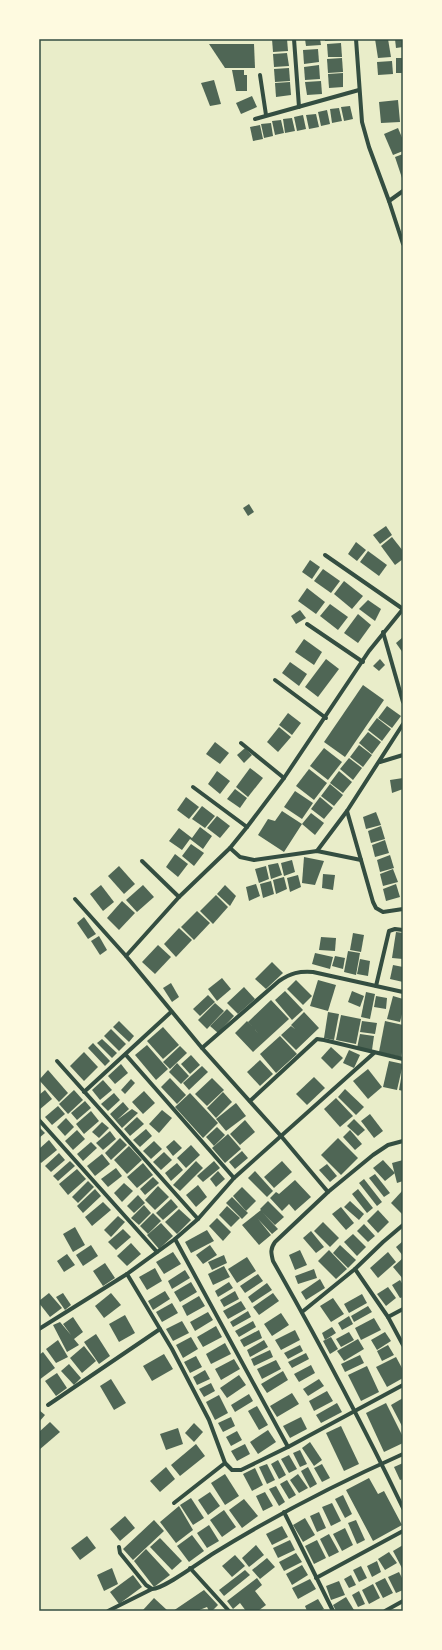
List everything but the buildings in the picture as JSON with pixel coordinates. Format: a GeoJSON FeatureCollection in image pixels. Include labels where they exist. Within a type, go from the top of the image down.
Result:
{"type":"FeatureCollection","features":[{"type":"Feature","properties":{"kind":"street"},"geometry":{"type":"LineString","coordinates":[[294,39],[299,107]]}},
{"type":"Feature","properties":{"kind":"street"},"geometry":{"type":"LineString","coordinates":[[356,39],[362,122],[369,148],[403,244]]}},
{"type":"Feature","properties":{"kind":"street"},"geometry":{"type":"LineString","coordinates":[[260,75],[266,115]]}},
{"type":"Feature","properties":{"kind":"street"},"geometry":{"type":"LineString","coordinates":[[255,119],[359,90]]}},
{"type":"Feature","properties":{"kind":"street"},"geometry":{"type":"LineString","coordinates":[[389,201],[403,191]]}},
{"type":"Feature","properties":{"kind":"street"},"geometry":{"type":"LineString","coordinates":[[126,956],[179,897],[230,848],[247,827],[284,778],[326,718],[383,632],[403,609],[325,555]]}},
{"type":"Feature","properties":{"kind":"street"},"geometry":{"type":"LineString","coordinates":[[307,624],[363,662]]}},
{"type":"Feature","properties":{"kind":"street"},"geometry":{"type":"LineString","coordinates":[[383,632],[403,702]]}},
{"type":"Feature","properties":{"kind":"street"},"geometry":{"type":"LineString","coordinates":[[275,680],[326,718]]}},
{"type":"Feature","properties":{"kind":"street"},"geometry":{"type":"LineString","coordinates":[[317,851],[347,811],[380,762],[403,724]]}},
{"type":"Feature","properties":{"kind":"street"},"geometry":{"type":"LineString","coordinates":[[241,743],[284,778]]}},
{"type":"Feature","properties":{"kind":"street"},"geometry":{"type":"LineString","coordinates":[[380,762],[403,754]]}},
{"type":"Feature","properties":{"kind":"street"},"geometry":{"type":"LineString","coordinates":[[193,787],[247,827]]}},
{"type":"Feature","properties":{"kind":"street"},"geometry":{"type":"LineString","coordinates":[[347,811],[376,908],[383,912],[403,909]]}},
{"type":"Feature","properties":{"kind":"street"},"geometry":{"type":"LineString","coordinates":[[230,848],[240,857],[254,860],[317,851],[361,860]]}},
{"type":"Feature","properties":{"kind":"street"},"geometry":{"type":"LineString","coordinates":[[142,860],[179,897]]}},
{"type":"Feature","properties":{"kind":"street"},"geometry":{"type":"LineString","coordinates":[[74,899],[126,956],[202,1048],[281,1136],[328,1192]]}},
{"type":"Feature","properties":{"kind":"street"},"geometry":{"type":"LineString","coordinates":[[376,986],[389,931],[395,929],[403,930]]}},
{"type":"Feature","properties":{"kind":"street"},"geometry":{"type":"LineString","coordinates":[[202,1048],[279,981],[291,973],[313,972],[403,992]]}},
{"type":"Feature","properties":{"kind":"street"},"geometry":{"type":"LineString","coordinates":[[84,1092],[172,1012]]}},
{"type":"Feature","properties":{"kind":"street"},"geometry":{"type":"LineString","coordinates":[[250,1101],[317,1039],[403,1059]]}},
{"type":"Feature","properties":{"kind":"street"},"geometry":{"type":"LineString","coordinates":[[39,1329],[127,1274],[175,1239],[198,1219],[234,1178],[374,1053]]}},
{"type":"Feature","properties":{"kind":"street"},"geometry":{"type":"LineString","coordinates":[[126,1055],[234,1178]]}},
{"type":"Feature","properties":{"kind":"street"},"geometry":{"type":"LineString","coordinates":[[57,1061],[198,1219]]}},
{"type":"Feature","properties":{"kind":"street"},"geometry":{"type":"LineString","coordinates":[[39,1120],[157,1252]]}},
{"type":"Feature","properties":{"kind":"street"},"geometry":{"type":"LineString","coordinates":[[403,1141],[388,1145],[328,1192],[275,1242],[271,1249],[273,1261],[302,1312],[382,1464],[403,1508]]}},
{"type":"Feature","properties":{"kind":"street"},"geometry":{"type":"LineString","coordinates":[[302,1312],[355,1269],[382,1242],[403,1226]]}},
{"type":"Feature","properties":{"kind":"street"},"geometry":{"type":"LineString","coordinates":[[175,1239],[288,1447]]}},
{"type":"Feature","properties":{"kind":"street"},"geometry":{"type":"LineString","coordinates":[[355,1269],[388,1317],[403,1345]]}},
{"type":"Feature","properties":{"kind":"street"},"geometry":{"type":"LineString","coordinates":[[127,1274],[160,1329],[209,1420],[225,1464],[232,1470],[241,1470],[288,1447],[403,1385]]}},
{"type":"Feature","properties":{"kind":"street"},"geometry":{"type":"LineString","coordinates":[[388,1317],[403,1309]]}},
{"type":"Feature","properties":{"kind":"street"},"geometry":{"type":"LineString","coordinates":[[48,1405],[160,1329]]}},
{"type":"Feature","properties":{"kind":"street"},"geometry":{"type":"LineString","coordinates":[[111,1610],[152,1589],[165,1586],[190,1568],[243,1535],[284,1512],[403,1454]]}},
{"type":"Feature","properties":{"kind":"street"},"geometry":{"type":"LineString","coordinates":[[174,1503],[225,1464]]}},
{"type":"Feature","properties":{"kind":"street"},"geometry":{"type":"LineString","coordinates":[[284,1512],[333,1611]]}},
{"type":"Feature","properties":{"kind":"street"},"geometry":{"type":"LineString","coordinates":[[316,1578],[403,1531]]}},
{"type":"Feature","properties":{"kind":"street"},"geometry":{"type":"LineString","coordinates":[[119,1547],[120,1553],[146,1585],[152,1589]]}},
{"type":"Feature","properties":{"kind":"street"},"geometry":{"type":"LineString","coordinates":[[190,1568],[229,1611]]}},
{"type":"Feature","properties":{"kind":"street"},"geometry":{"type":"LineString","coordinates":[[385,1611],[403,1601]]}}]}
